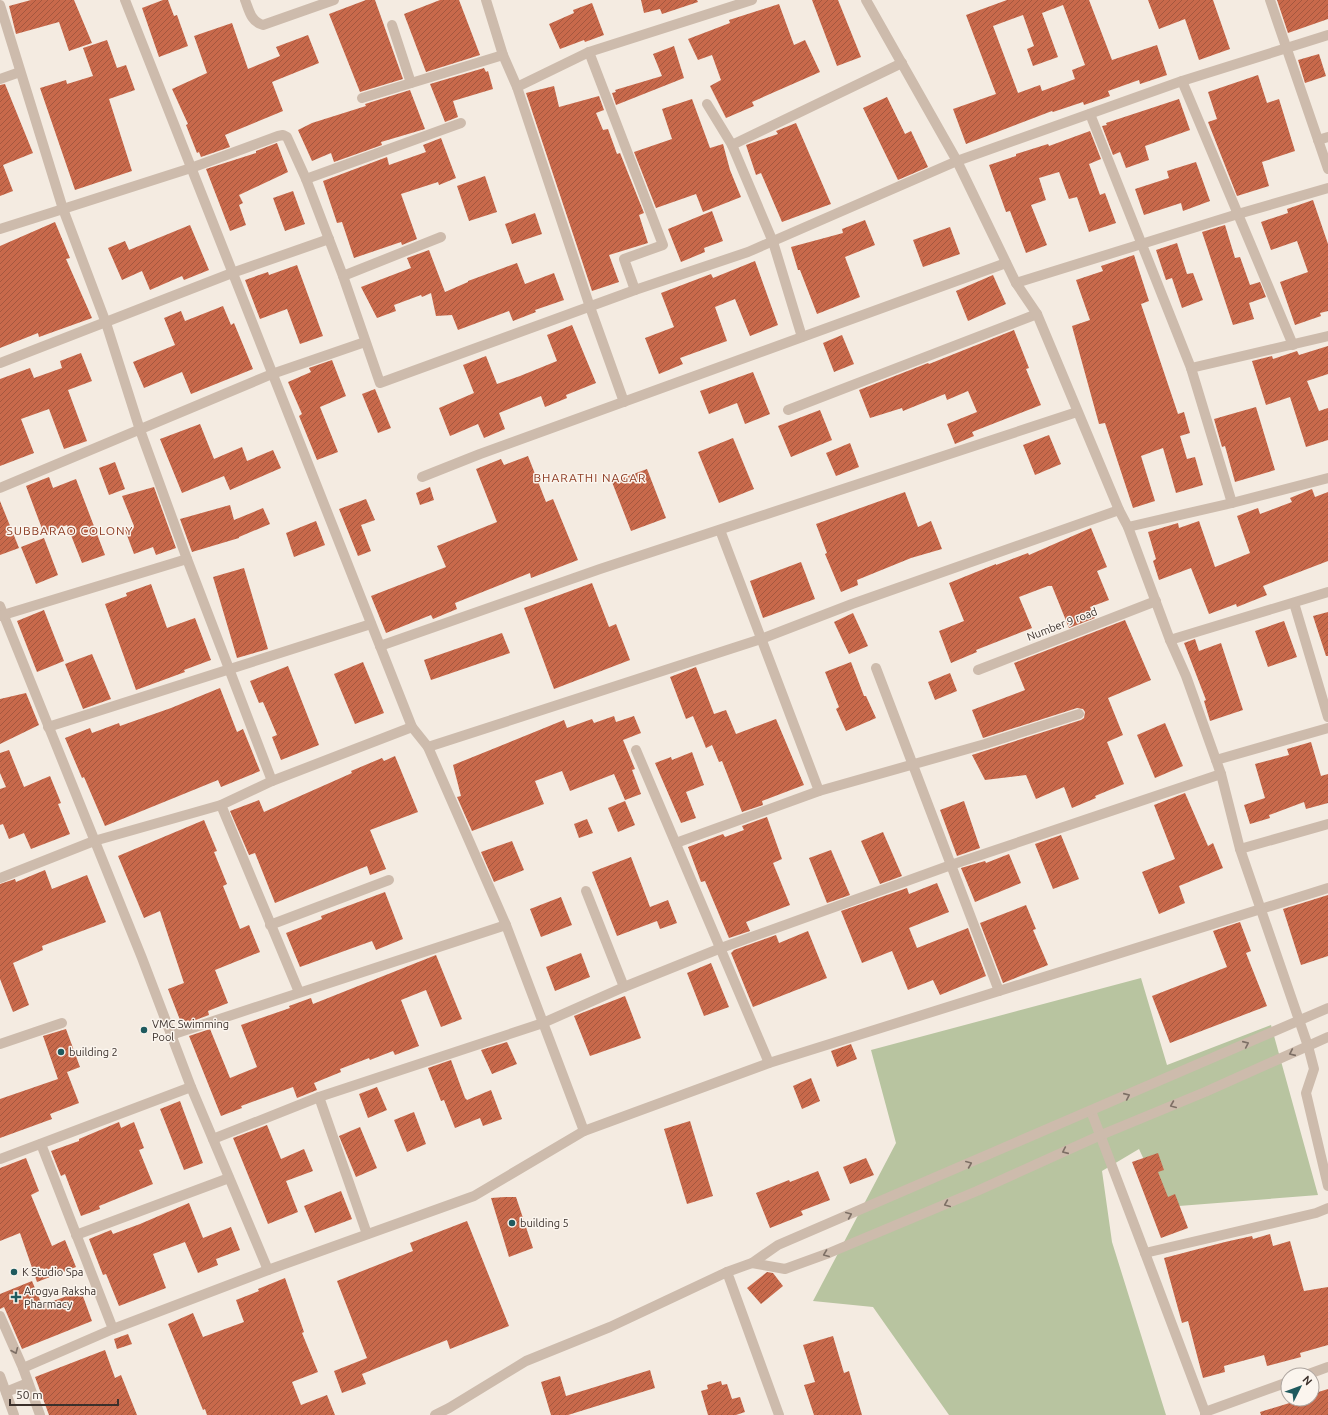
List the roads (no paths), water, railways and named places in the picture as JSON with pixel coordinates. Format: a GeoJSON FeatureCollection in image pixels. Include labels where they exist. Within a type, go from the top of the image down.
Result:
{"type":"FeatureCollection","features":[{"type":"Feature","properties":{"kind":"street"},"geometry":{"type":"LineString","coordinates":[[125,0],[412,727],[428,748],[506,925],[584,1131]]}},
{"type":"Feature","properties":{"kind":"street"},"geometry":{"type":"LineString","coordinates":[[245,0],[252,17],[255,21],[263,25],[334,0]]}},
{"type":"Feature","properties":{"kind":"street"},"geometry":{"type":"LineString","coordinates":[[486,0],[503,54],[517,87],[590,307],[624,402]]}},
{"type":"Feature","properties":{"kind":"street"},"geometry":{"type":"LineString","coordinates":[[517,87],[589,52],[752,0]]}},
{"type":"Feature","properties":{"kind":"street"},"geometry":{"type":"LineString","coordinates":[[866,0],[957,161],[1016,283],[1036,314],[1119,510],[1128,527],[1170,640],[1186,676],[1221,774],[1240,849],[1262,909],[1308,1046],[1314,1069],[1306,1093],[1328,1186]]}},
{"type":"Feature","properties":{"kind":"street"},"geometry":{"type":"LineString","coordinates":[[1270,0],[1328,169]]}},
{"type":"Feature","properties":{"kind":"street"},"geometry":{"type":"LineString","coordinates":[[0,5],[63,209],[106,323],[140,430],[187,559],[272,781]]}},
{"type":"Feature","properties":{"kind":"street"},"geometry":{"type":"LineString","coordinates":[[392,25],[411,83]]}},
{"type":"Feature","properties":{"kind":"street"},"geometry":{"type":"LineString","coordinates":[[0,229],[191,168],[283,135],[290,142],[306,179],[343,276],[380,383],[635,290],[773,242],[957,161],[1182,81],[1328,36]]}},
{"type":"Feature","properties":{"kind":"street"},"geometry":{"type":"LineString","coordinates":[[589,52],[663,245],[624,259],[635,290]]}},
{"type":"Feature","properties":{"kind":"street"},"geometry":{"type":"LineString","coordinates":[[362,98],[503,54]]}},
{"type":"Feature","properties":{"kind":"street"},"geometry":{"type":"LineString","coordinates":[[732,145],[902,63]]}},
{"type":"Feature","properties":{"kind":"street"},"geometry":{"type":"LineString","coordinates":[[0,79],[20,72]]}},
{"type":"Feature","properties":{"kind":"street"},"geometry":{"type":"LineString","coordinates":[[1182,81],[1293,345]]}},
{"type":"Feature","properties":{"kind":"street"},"geometry":{"type":"LineString","coordinates":[[707,104],[732,145],[773,242],[802,337]]}},
{"type":"Feature","properties":{"kind":"street"},"geometry":{"type":"LineString","coordinates":[[1090,114],[1191,368],[1232,503]]}},
{"type":"Feature","properties":{"kind":"street"},"geometry":{"type":"LineString","coordinates":[[306,179],[461,124]]}},
{"type":"Feature","properties":{"kind":"street"},"geometry":{"type":"LineString","coordinates":[[1318,140],[1328,136]]}},
{"type":"Feature","properties":{"kind":"street"},"geometry":{"type":"LineString","coordinates":[[1016,283],[1238,214],[1328,188]]}},
{"type":"Feature","properties":{"kind":"street"},"geometry":{"type":"LineString","coordinates":[[343,276],[441,238]]}},
{"type":"Feature","properties":{"kind":"street"},"geometry":{"type":"LineString","coordinates":[[0,363],[232,273],[329,239]]}},
{"type":"Feature","properties":{"kind":"street"},"geometry":{"type":"LineString","coordinates":[[422,477],[480,454],[1006,263]]}},
{"type":"Feature","properties":{"kind":"street"},"geometry":{"type":"LineString","coordinates":[[788,410],[1036,314]]}},
{"type":"Feature","properties":{"kind":"street"},"geometry":{"type":"LineString","coordinates":[[1191,368],[1328,336]]}},
{"type":"Feature","properties":{"kind":"street"},"geometry":{"type":"LineString","coordinates":[[0,488],[272,374],[365,342]]}},
{"type":"Feature","properties":{"kind":"street"},"geometry":{"type":"LineString","coordinates":[[380,646],[600,569],[1077,412]]}},
{"type":"Feature","properties":{"kind":"street"},"geometry":{"type":"LineString","coordinates":[[1128,527],[1232,503],[1328,478]]}},
{"type":"Feature","properties":{"kind":"street"},"geometry":{"type":"LineString","coordinates":[[428,748],[761,639],[852,604],[1119,510]]}},
{"type":"Feature","properties":{"kind":"street"},"geometry":{"type":"LineString","coordinates":[[720,530],[819,791]]}},
{"type":"Feature","properties":{"kind":"street"},"geometry":{"type":"LineString","coordinates":[[187,559],[1,612],[142,958],[191,1087],[268,1270]]}},
{"type":"Feature","properties":{"kind":"street"},"geometry":{"type":"LineString","coordinates":[[1170,640],[1328,592]]}},
{"type":"Feature","properties":{"kind":"street","name":"Number 9 road"},"geometry":{"type":"LineString","coordinates":[[978,670],[1156,601]]}},
{"type":"Feature","properties":{"kind":"street"},"geometry":{"type":"LineString","coordinates":[[1294,603],[1328,717]]}},
{"type":"Feature","properties":{"kind":"street"},"geometry":{"type":"LineString","coordinates":[[48,727],[371,624]]}},
{"type":"Feature","properties":{"kind":"street"},"geometry":{"type":"LineString","coordinates":[[876,668],[999,991]]}},
{"type":"Feature","properties":{"kind":"street"},"geometry":{"type":"LineString","coordinates":[[676,843],[819,791],[912,765],[1079,714]]}},
{"type":"Feature","properties":{"kind":"street"},"geometry":{"type":"LineString","coordinates":[[0,878],[94,841],[221,805],[272,781],[412,727]]}},
{"type":"Feature","properties":{"kind":"street"},"geometry":{"type":"LineString","coordinates":[[1216,760],[1328,728]]}},
{"type":"Feature","properties":{"kind":"street"},"geometry":{"type":"LineString","coordinates":[[636,750],[769,1063]]}},
{"type":"Feature","properties":{"kind":"street"},"geometry":{"type":"LineString","coordinates":[[213,1139],[319,1097],[543,1023],[624,987],[721,948],[951,865],[1221,774]]}},
{"type":"Feature","properties":{"kind":"street"},"geometry":{"type":"LineString","coordinates":[[221,805],[299,992]]}},
{"type":"Feature","properties":{"kind":"street"},"geometry":{"type":"LineString","coordinates":[[1240,849],[1328,824]]}},
{"type":"Feature","properties":{"kind":"street"},"geometry":{"type":"LineString","coordinates":[[270,925],[389,880]]}},
{"type":"Feature","properties":{"kind":"street"},"geometry":{"type":"LineString","coordinates":[[23,1368],[113,1329],[268,1270],[474,1196],[584,1131],[769,1063],[1328,888]]}},
{"type":"Feature","properties":{"kind":"street"},"geometry":{"type":"LineString","coordinates":[[586,891],[624,987]]}},
{"type":"Feature","properties":{"kind":"street"},"geometry":{"type":"LineString","coordinates":[[171,1035],[506,925]]}},
{"type":"Feature","properties":{"kind":"street"},"geometry":{"type":"LineString","coordinates":[[435,1415],[526,1361],[610,1327],[727,1272],[752,1263],[778,1245],[1328,1008]]}},
{"type":"Feature","properties":{"kind":"street"},"geometry":{"type":"LineString","coordinates":[[0,1044],[62,1023]]}},
{"type":"Feature","properties":{"kind":"street"},"geometry":{"type":"LineString","coordinates":[[752,1263],[785,1269],[821,1256],[977,1191],[1101,1135],[1328,1037]]}},
{"type":"Feature","properties":{"kind":"street"},"geometry":{"type":"LineString","coordinates":[[0,1160],[191,1087]]}},
{"type":"Feature","properties":{"kind":"street"},"geometry":{"type":"LineString","coordinates":[[319,1097],[367,1234]]}},
{"type":"Feature","properties":{"kind":"street"},"geometry":{"type":"LineString","coordinates":[[1091,1111],[1205,1414],[1280,1385]]}},
{"type":"Feature","properties":{"kind":"street"},"geometry":{"type":"LineString","coordinates":[[41,1144],[113,1329]]}},
{"type":"Feature","properties":{"kind":"street"},"geometry":{"type":"LineString","coordinates":[[76,1235],[229,1178]]}},
{"type":"Feature","properties":{"kind":"street"},"geometry":{"type":"LineString","coordinates":[[1145,1253],[1316,1213],[1328,1208]]}},
{"type":"Feature","properties":{"kind":"street"},"geometry":{"type":"LineString","coordinates":[[727,1272],[779,1415]]}},
{"type":"Feature","properties":{"kind":"street"},"geometry":{"type":"LineString","coordinates":[[0,1316],[23,1368],[40,1415]]}},
{"type":"Feature","properties":{"kind":"street"},"geometry":{"type":"LineString","coordinates":[[0,1377],[14,1415]]}},
{"type":"Feature","properties":{"kind":"street"},"geometry":{"type":"LineString","coordinates":[[6,1392],[28,1382]]}},
{"type":"Feature","properties":{"kind":"place","name":"VMC Swimming Pool"},"geometry":{"type":"Point","coordinates":[144,1030]}},
{"type":"Feature","properties":{"kind":"place","name":"building 2"},"geometry":{"type":"Point","coordinates":[61,1052]}},
{"type":"Feature","properties":{"kind":"place","name":"building 5"},"geometry":{"type":"Point","coordinates":[512,1223]}},
{"type":"Feature","properties":{"kind":"place","name":"K Studio Spa"},"geometry":{"type":"Point","coordinates":[14,1272]}},
{"type":"Feature","properties":{"kind":"place","name":"Arogya Raksha Pharmacy"},"geometry":{"type":"Point","coordinates":[16,1297]}},
{"type":"Feature","properties":{"kind":"district","name":"BHARATHI NAGAR"},"geometry":{"type":"Point","coordinates":[590,478]}},
{"type":"Feature","properties":{"kind":"district","name":"SUBBARAO COLONY"},"geometry":{"type":"Point","coordinates":[70,531]}}]}
